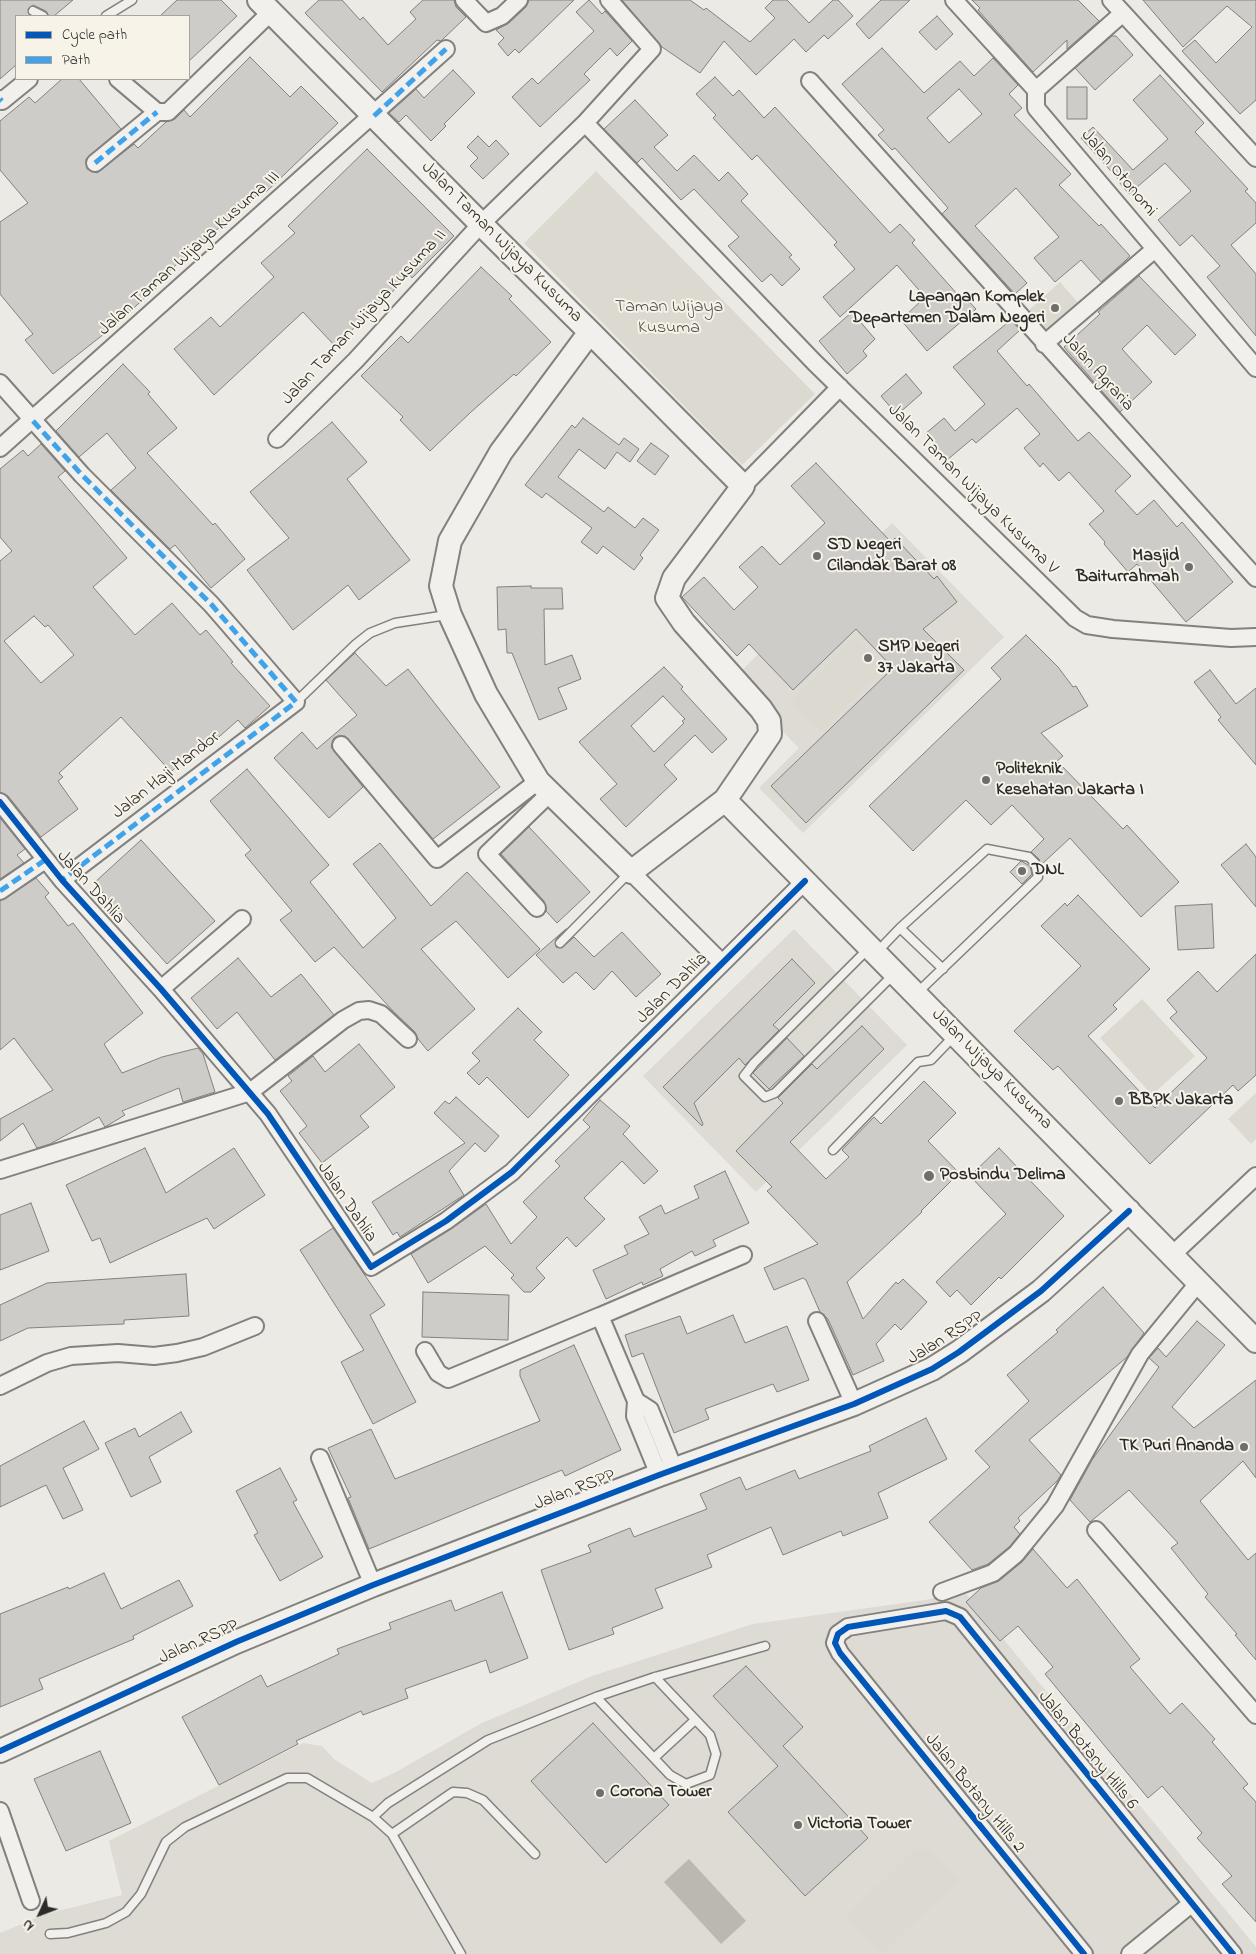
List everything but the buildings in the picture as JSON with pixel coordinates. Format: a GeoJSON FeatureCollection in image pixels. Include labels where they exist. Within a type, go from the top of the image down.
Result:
{"type":"FeatureCollection","features":[{"type":"Feature","properties":{"kind":"street"},"geometry":{"type":"LineString","coordinates":[[464,0],[486,23],[502,16],[519,0]]}},
{"type":"Feature","properties":{"kind":"street","name":"Jalan Taman Wijaya Kusuma II"},"geometry":{"type":"LineString","coordinates":[[277,439],[356,360],[481,224],[585,123],[652,49],[609,0]]}},
{"type":"Feature","properties":{"kind":"street"},"geometry":{"type":"LineString","coordinates":[[954,0],[1036,90],[1123,13]]}},
{"type":"Feature","properties":{"kind":"street"},"geometry":{"type":"LineString","coordinates":[[1111,0],[1256,158]]}},
{"type":"Feature","properties":{"kind":"street"},"geometry":{"type":"LineString","coordinates":[[95,163],[157,112],[168,112],[265,6]]}},
{"type":"Feature","properties":{"kind":"street","name":"Jalan Taman Wijaya Kusuma"},"geometry":{"type":"LineString","coordinates":[[265,6],[743,486]]}},
{"type":"Feature","properties":{"kind":"street","name":"Jalan Taman Wijaya Kusuma III"},"geometry":{"type":"LineString","coordinates":[[0,448],[33,421],[374,116],[446,49]]}},
{"type":"Feature","properties":{"kind":"street"},"geometry":{"type":"LineString","coordinates":[[0,99],[2,101],[28,80]]}},
{"type":"Feature","properties":{"kind":"street"},"geometry":{"type":"LineString","coordinates":[[119,80],[157,112]]}},
{"type":"Feature","properties":{"kind":"street","name":"Jalan Agraria"},"geometry":{"type":"LineString","coordinates":[[810,81],[1256,578]]}},
{"type":"Feature","properties":{"kind":"street","name":"Jalan Otonomi"},"geometry":{"type":"LineString","coordinates":[[1036,90],[1036,108],[1256,368]]}},
{"type":"Feature","properties":{"kind":"street","name":"Jalan Taman Wijaya Kusuma V"},"geometry":{"type":"LineString","coordinates":[[585,123],[840,387],[1075,618],[1087,625],[1121,630],[1256,637]]}},
{"type":"Feature","properties":{"kind":"street"},"geometry":{"type":"LineString","coordinates":[[1044,344],[1155,249]]}},
{"type":"Feature","properties":{"kind":"street"},"geometry":{"type":"LineString","coordinates":[[590,332],[501,452],[450,541],[441,586],[450,615],[486,694],[544,787],[721,962]]}},
{"type":"Feature","properties":{"kind":"street"},"geometry":{"type":"LineString","coordinates":[[0,383],[82,475],[210,604],[296,702]]}},
{"type":"Feature","properties":{"kind":"street"},"geometry":{"type":"LineString","coordinates":[[631,872],[725,800],[770,734],[769,721],[761,709],[678,616],[667,598],[674,578],[743,486],[840,387]]}},
{"type":"Feature","properties":{"kind":"street","name":"Jalan Haji Mandor"},"geometry":{"type":"LineString","coordinates":[[62,880],[296,702]]}},
{"type":"Feature","properties":{"kind":"street"},"geometry":{"type":"LineString","coordinates":[[341,745],[437,859],[544,787]]}},
{"type":"Feature","properties":{"kind":"street"},"geometry":{"type":"LineString","coordinates":[[537,908],[487,854],[544,787]]}},
{"type":"Feature","properties":{"kind":"street","name":"Jalan Wijaya Kusuma"},"geometry":{"type":"LineString","coordinates":[[725,800],[1256,1341]]}},
{"type":"Feature","properties":{"kind":"street","name":"Jalan Dahlia"},"geometry":{"type":"LineString","coordinates":[[0,802],[62,880],[160,989],[268,1114],[370,1267],[446,1222],[512,1172],[721,962],[805,881]]}},
{"type":"Feature","properties":{"kind":"street"},"geometry":{"type":"LineString","coordinates":[[0,891],[45,860]]}},
{"type":"Feature","properties":{"kind":"street"},"geometry":{"type":"LineString","coordinates":[[160,989],[242,919]]}},
{"type":"Feature","properties":{"kind":"street"},"geometry":{"type":"LineString","coordinates":[[0,1170],[250,1092],[343,1020],[359,1011],[369,1010],[381,1014],[408,1039]]}},
{"type":"Feature","properties":{"kind":"street"},"geometry":{"type":"LineString","coordinates":[[1172,1255],[1256,1176]]}},
{"type":"Feature","properties":{"kind":"street","name":"Jalan RSPP"},"geometry":{"type":"LineString","coordinates":[[0,1751],[236,1642],[373,1586],[666,1472],[854,1404],[932,1369],[959,1352],[1041,1291],[1129,1211]]}},
{"type":"Feature","properties":{"kind":"street"},"geometry":{"type":"LineString","coordinates":[[425,1350],[438,1373],[448,1379],[743,1255]]}},
{"type":"Feature","properties":{"kind":"street"},"geometry":{"type":"LineString","coordinates":[[942,1592],[993,1573],[1016,1554],[1055,1506],[1140,1354],[1199,1282]]}},
{"type":"Feature","properties":{"kind":"street"},"geometry":{"type":"LineString","coordinates":[[600,1316],[636,1401],[635,1416],[666,1472]]}},
{"type":"Feature","properties":{"kind":"street"},"geometry":{"type":"LineString","coordinates":[[817,1321],[854,1404]]}},
{"type":"Feature","properties":{"kind":"street"},"geometry":{"type":"LineString","coordinates":[[0,1386],[47,1363],[71,1356],[118,1353],[154,1356],[177,1353],[203,1347],[255,1326]]}},
{"type":"Feature","properties":{"kind":"street"},"geometry":{"type":"LineString","coordinates":[[320,1458],[373,1586]]}},
{"type":"Feature","properties":{"kind":"street"},"geometry":{"type":"LineString","coordinates":[[1096,1530],[1256,1715]]}},
{"type":"Feature","properties":{"kind":"street","name":"Jalan Botany Hills 2"},"geometry":{"type":"LineString","coordinates":[[960,1618],[946,1611],[848,1626],[838,1634],[835,1643],[840,1653],[1084,1954]]}},
{"type":"Feature","properties":{"kind":"street","name":"Jalan Botany Hills 6"},"geometry":{"type":"LineString","coordinates":[[960,1618],[1233,1954]]}},
{"type":"Feature","properties":{"kind":"street"},"geometry":{"type":"LineString","coordinates":[[0,1811],[31,1901]]}},
{"type":"Feature","properties":{"kind":"street"},"geometry":{"type":"LineString","coordinates":[[1130,1954],[1191,1904]]}},
{"type":"Feature","properties":{"kind":"lane"},"geometry":{"type":"LineString","coordinates":[[108,15],[132,0]]}},
{"type":"Feature","properties":{"kind":"lane"},"geometry":{"type":"LineString","coordinates":[[33,12],[40,15]]}},
{"type":"Feature","properties":{"kind":"lane"},"geometry":{"type":"LineString","coordinates":[[296,702],[356,644],[370,633],[395,623],[450,615]]}},
{"type":"Feature","properties":{"kind":"lane"},"geometry":{"type":"LineString","coordinates":[[895,973],[775,1092],[764,1096],[744,1076],[754,1063],[873,950],[900,928],[987,848],[1029,857],[1035,863],[1038,877],[916,994]]}},
{"type":"Feature","properties":{"kind":"lane"},"geometry":{"type":"LineString","coordinates":[[560,943],[631,872]]}},
{"type":"Feature","properties":{"kind":"lane"},"geometry":{"type":"LineString","coordinates":[[900,928],[943,969]]}},
{"type":"Feature","properties":{"kind":"lane"},"geometry":{"type":"LineString","coordinates":[[833,1150],[918,1062],[931,1060],[956,1034]]}},
{"type":"Feature","properties":{"kind":"lane"},"geometry":{"type":"LineString","coordinates":[[373,1817],[388,1803],[488,1740],[596,1697],[655,1677],[765,1646]]}},
{"type":"Feature","properties":{"kind":"lane"},"geometry":{"type":"LineString","coordinates":[[596,1697],[670,1775],[686,1784],[710,1775],[716,1754],[710,1735],[655,1677]]}},
{"type":"Feature","properties":{"kind":"lane"},"geometry":{"type":"LineString","coordinates":[[654,1758],[695,1720]]}},
{"type":"Feature","properties":{"kind":"lane"},"geometry":{"type":"LineString","coordinates":[[50,1934],[68,1933],[106,1923],[126,1912],[140,1894],[166,1842],[185,1827],[287,1778],[307,1778],[373,1817],[392,1834],[461,1954]]}},
{"type":"Feature","properties":{"kind":"lane"},"geometry":{"type":"LineString","coordinates":[[392,1834],[454,1792],[467,1794],[483,1800],[535,1854]]}},
{"type":"Feature","properties":{"kind":"shaded area","name":"SMP Negeri 37 Jakarta"},"geometry":{"type":"Polygon","coordinates":[[[892,523],[1004,637],[803,833],[759,788],[799,748],[732,680],[892,523]]]}},
{"type":"Feature","properties":{"kind":"shaded area"},"geometry":{"type":"Polygon","coordinates":[[[794,929],[907,1045],[756,1192],[643,1076],[794,929]]]}},
{"type":"Feature","properties":{"kind":"shaded area"},"geometry":{"type":"Polygon","coordinates":[[[964,1591],[1256,1947],[1256,1954],[0,1954],[0,1933],[46,1914],[122,1895],[109,1841],[303,1743],[322,1746],[334,1759],[372,1783],[394,1773],[482,1723],[592,1676],[753,1624],[925,1600],[964,1591]]]}},
{"type":"Feature","properties":{"kind":"shaded area"},"geometry":{"type":"Polygon","coordinates":[[[689,1859],[746,1921],[721,1944],[664,1882],[689,1859]]]}},
{"type":"Feature","properties":{"kind":"green space","name":"Taman Wijaya Kusuma"},"geometry":{"type":"Polygon","coordinates":[[[596,171],[815,394],[742,465],[524,243],[596,171]]]}},
{"type":"Feature","properties":{"kind":"green space","name":"Lapangan Komplek Departemen Dalam Negeri"},"geometry":{"type":"Polygon","coordinates":[[[1060,282],[1080,305],[1049,333],[1029,310],[1060,282]]]}},
{"type":"Feature","properties":{"kind":"green space"},"geometry":{"type":"Polygon","coordinates":[[[856,637],[886,668],[821,731],[791,701],[856,637]]]}},
{"type":"Feature","properties":{"kind":"green space"},"geometry":{"type":"Polygon","coordinates":[[[1142,999],[1195,1056],[1152,1095],[1100,1038],[1142,999]]]}},
{"type":"Feature","properties":{"kind":"green space"},"geometry":{"type":"Polygon","coordinates":[[[1256,1093],[1256,1139],[1251,1144],[1228,1119],[1256,1093]]]}},
{"type":"Feature","properties":{"kind":"green space"},"geometry":{"type":"Polygon","coordinates":[[[917,1848],[932,1852],[959,1879],[881,1954],[846,1917],[917,1848]]]}},
{"type":"Feature","properties":{"kind":"marked path"},"geometry":{"type":"LineString","coordinates":[[374,116],[446,49]]}},
{"type":"Feature","properties":{"kind":"marked path"},"geometry":{"type":"LineString","coordinates":[[95,163],[157,112]]}},
{"type":"Feature","properties":{"kind":"marked path"},"geometry":{"type":"LineString","coordinates":[[33,421],[82,475],[211,604],[296,702],[62,880]]}},
{"type":"Feature","properties":{"kind":"marked path"},"geometry":{"type":"LineString","coordinates":[[0,891],[45,860]]}},
{"type":"Feature","properties":{"kind":"cycle path"},"geometry":{"type":"LineString","coordinates":[[0,802],[62,880],[161,989],[268,1114],[371,1267],[446,1221],[512,1172],[805,881]]}},
{"type":"Feature","properties":{"kind":"cycle path"},"geometry":{"type":"LineString","coordinates":[[0,1751],[236,1642],[373,1585],[659,1475],[854,1404],[932,1369],[959,1352],[1041,1291],[1129,1211]]}},
{"type":"Feature","properties":{"kind":"cycle path"},"geometry":{"type":"LineString","coordinates":[[1084,1954],[840,1653],[835,1643],[838,1634],[848,1627],[946,1611],[960,1617],[1233,1954]]}},
{"type":"Feature","properties":{"kind":"place","name":"Lapangan Komplek Departemen Dalam Negeri"},"geometry":{"type":"Point","coordinates":[1055,308]}},
{"type":"Feature","properties":{"kind":"place","name":"SD Negeri Cilandak Barat 08"},"geometry":{"type":"Point","coordinates":[817,556]}},
{"type":"Feature","properties":{"kind":"place","name":"Masjid Baiturrahmah"},"geometry":{"type":"Point","coordinates":[1189,567]}},
{"type":"Feature","properties":{"kind":"place","name":"SMP Negeri 37 Jakarta"},"geometry":{"type":"Point","coordinates":[868,658]}},
{"type":"Feature","properties":{"kind":"place","name":"Politeknik Kesehatan Jakarta I"},"geometry":{"type":"Point","coordinates":[986,780]}},
{"type":"Feature","properties":{"kind":"place","name":"DNL"},"geometry":{"type":"Point","coordinates":[1022,871]}},
{"type":"Feature","properties":{"kind":"place","name":"BBPK Jakarta"},"geometry":{"type":"Point","coordinates":[1119,1101]}},
{"type":"Feature","properties":{"kind":"place","name":"Posbindu Delima"},"geometry":{"type":"Point","coordinates":[929,1176]}},
{"type":"Feature","properties":{"kind":"place","name":"TK Puri Ananda"},"geometry":{"type":"Point","coordinates":[1244,1447]}},
{"type":"Feature","properties":{"kind":"place","name":"Corona Tower"},"geometry":{"type":"Point","coordinates":[600,1793]}},
{"type":"Feature","properties":{"kind":"place","name":"Victoria Tower"},"geometry":{"type":"Point","coordinates":[798,1825]}}]}
